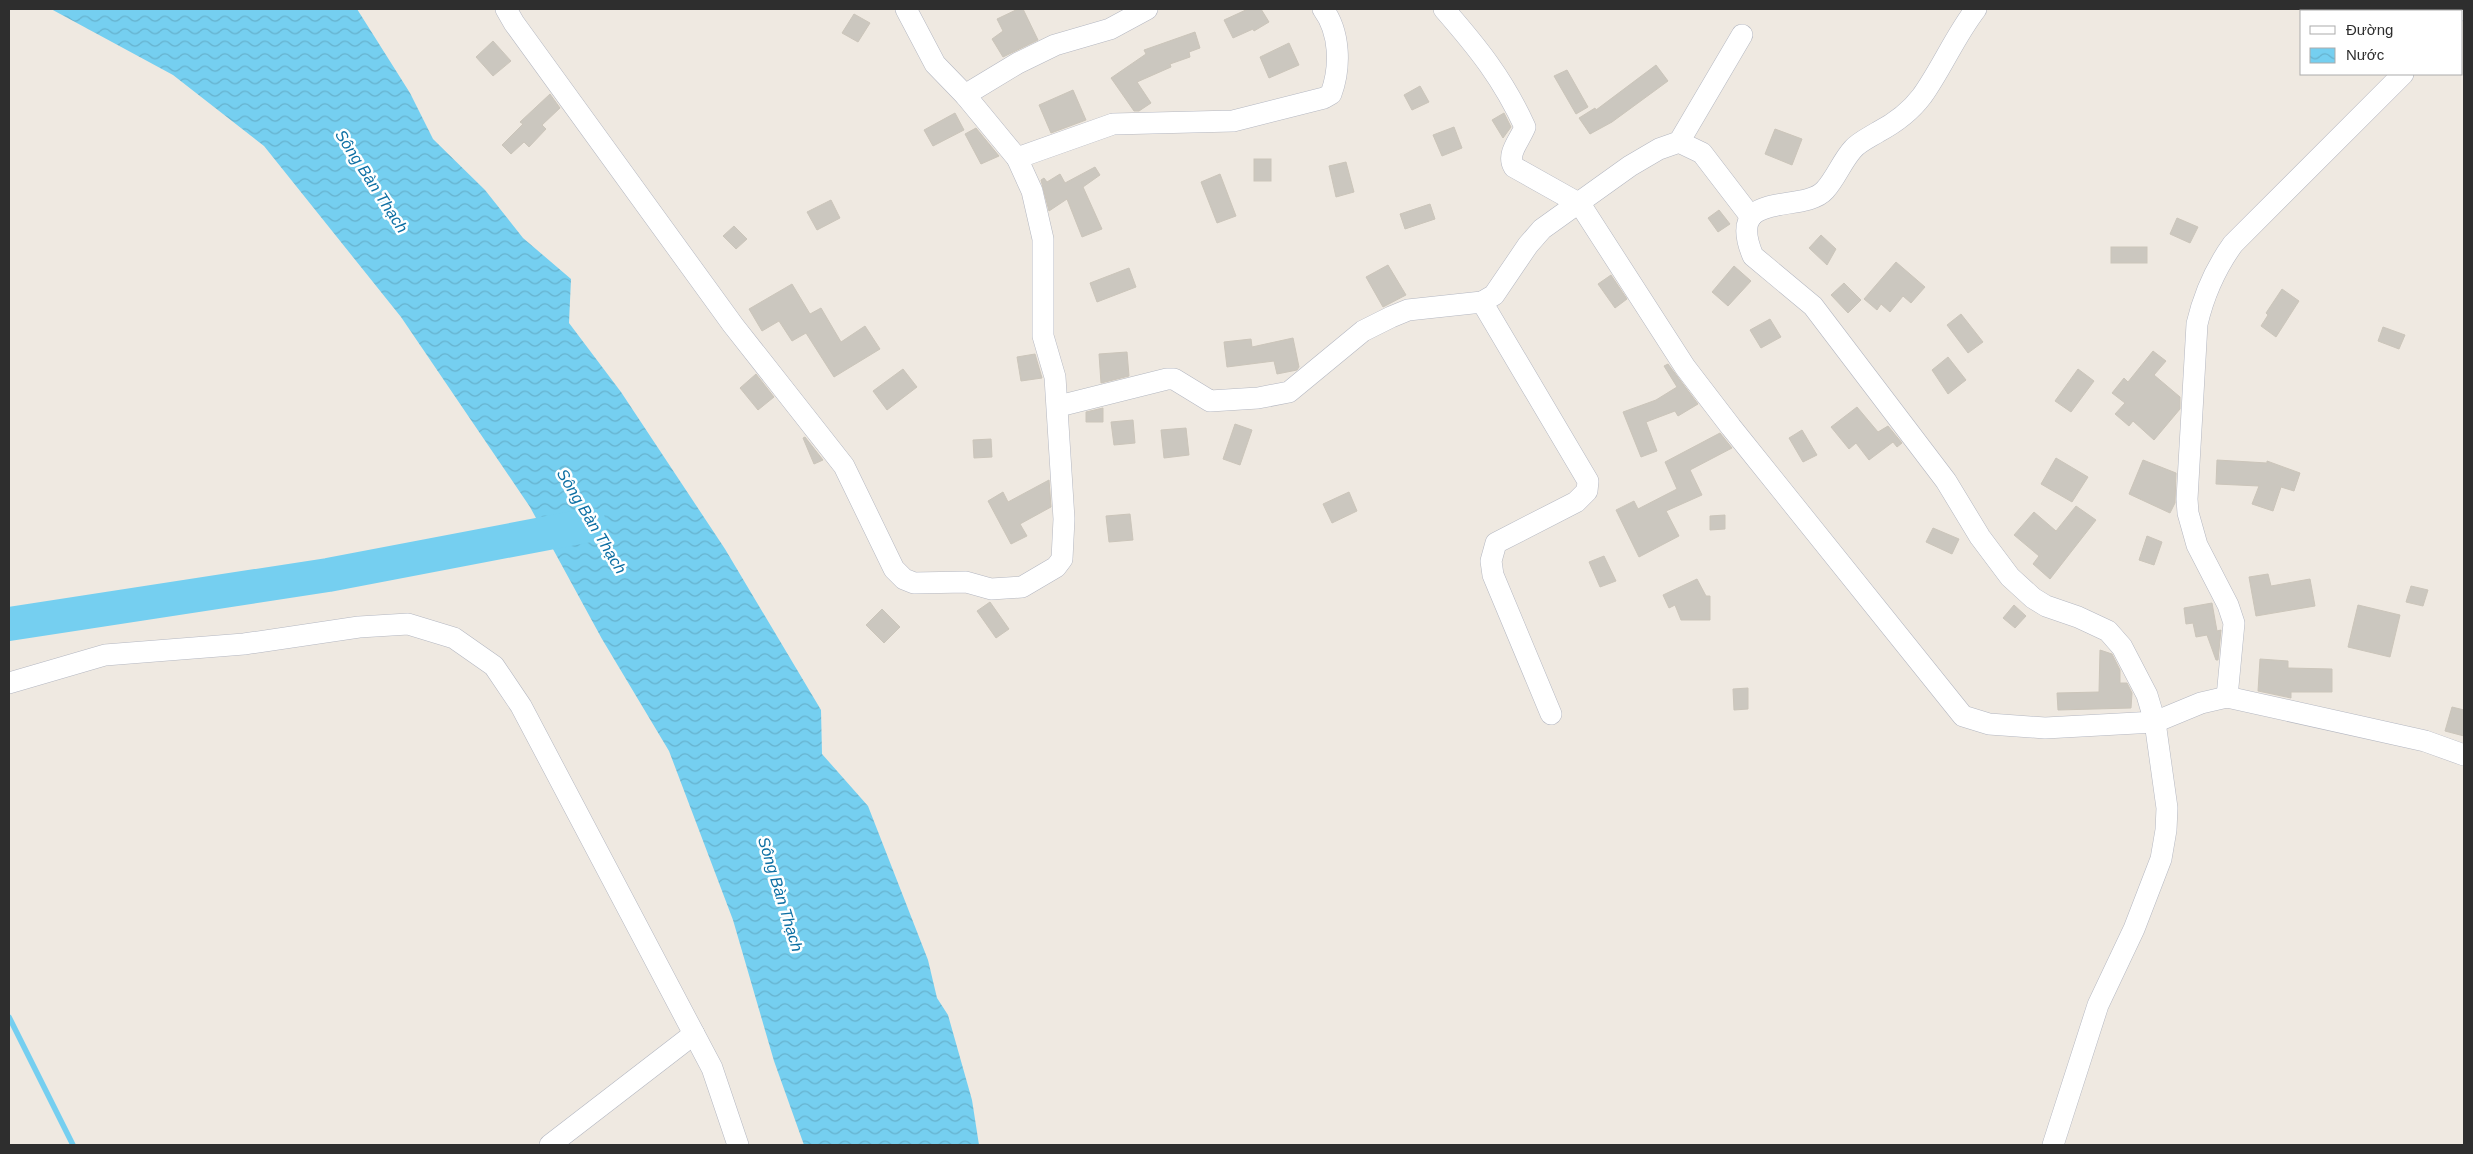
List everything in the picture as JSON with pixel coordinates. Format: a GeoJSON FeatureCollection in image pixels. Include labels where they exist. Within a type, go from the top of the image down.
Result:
{"type":"FeatureCollection","features":[{"type":"Feature","properties":{"kind":"street"},"geometry":{"type":"LineString","coordinates":[[506,9],[733,325],[844,466],[894,568],[904,579],[914,583],[966,582],[991,589],[1007,590],[1022,587],[1056,567],[1062,559],[1064,519],[1058,406],[1055,377],[1043,336],[1043,240],[1032,191],[1017,158],[965,95],[935,64],[906,9]]}},
{"type":"Feature","properties":{"kind":"street"},"geometry":{"type":"LineString","coordinates":[[965,95],[1033,56],[1075,38],[1110,29],[1147,9]]}},
{"type":"Feature","properties":{"kind":"street"},"geometry":{"type":"LineString","coordinates":[[1017,158],[1114,124],[1233,121],[1324,98],[1331,94],[1337,73],[1336,31],[1323,9]]}},
{"type":"Feature","properties":{"kind":"street"},"geometry":{"type":"LineString","coordinates":[[1444,9],[1509,92],[1525,127],[1511,155],[1511,162],[1514,167],[1580,204],[1685,367],[1963,716],[1989,724],[2045,728],[2155,722],[2201,703],[2226,697],[2425,741],[2464,755]]}},
{"type":"Feature","properties":{"kind":"street"},"geometry":{"type":"LineString","coordinates":[[1976,9],[1922,96],[1896,122],[1853,148],[1825,191],[1817,196],[1798,202],[1778,203],[1766,207],[1751,217],[1746,230],[1748,245],[1753,256],[1813,306],[1946,481],[1980,537],[2010,576],[2033,598],[2046,606],[2095,624],[2116,639],[2131,663],[2146,695],[2155,722],[2167,808],[2166,830],[2161,859],[2134,929],[2098,1005],[2054,1145]]}},
{"type":"Feature","properties":{"kind":"street"},"geometry":{"type":"LineString","coordinates":[[1058,406],[1167,379],[1174,379],[1210,401],[1278,395],[1289,392],[1363,331],[1391,317],[1408,310],[1482,302],[1494,295],[1528,245],[1542,229],[1580,204],[1630,166],[1659,149],[1679,142],[1742,34]]}},
{"type":"Feature","properties":{"kind":"street"},"geometry":{"type":"LineString","coordinates":[[2226,697],[2234,623],[2228,605],[2197,545],[2186,499],[2197,324],[2202,300],[2220,262],[2233,244],[2402,75]]}},
{"type":"Feature","properties":{"kind":"street"},"geometry":{"type":"LineString","coordinates":[[1679,142],[1702,154],[1751,217]]}},
{"type":"Feature","properties":{"kind":"street"},"geometry":{"type":"LineString","coordinates":[[1482,302],[1588,481],[1587,491],[1576,502],[1496,543],[1493,550],[1493,575],[1551,714]]}},
{"type":"Feature","properties":{"kind":"street"},"geometry":{"type":"LineString","coordinates":[[9,684],[105,655],[244,644],[359,627],[408,624],[454,638],[494,666],[521,706],[712,1068],[738,1145]]}},
{"type":"Feature","properties":{"kind":"street"},"geometry":{"type":"LineString","coordinates":[[550,1145],[694,1034]]}},
{"type":"Feature","properties":{"kind":"water","name":"Sông Bàn Thạch"},"geometry":{"type":"Polygon","coordinates":[[[51,9],[357,9],[410,93],[433,139],[485,190],[523,238],[571,279],[569,323],[621,392],[725,549],[821,710],[822,754],[868,806],[928,960],[937,998],[948,1015],[972,1100],[979,1145],[804,1145],[774,1061],[733,920],[669,751],[602,639],[530,507],[401,317],[264,146],[173,75],[51,9]]]}},
{"type":"Feature","properties":{"kind":"building"},"geometry":{"type":"Polygon","coordinates":[[[1018,9],[1023,9],[1038,40],[1003,57],[992,39],[1003,31],[997,19],[1018,9]]]}},
{"type":"Feature","properties":{"kind":"building"},"geometry":{"type":"Polygon","coordinates":[[[1248,9],[1261,9],[1269,22],[1254,31],[1253,29],[1233,38],[1224,20],[1248,9]]]}},
{"type":"Feature","properties":{"kind":"building"},"geometry":{"type":"Polygon","coordinates":[[[854,14],[870,23],[858,42],[842,33],[854,14]]]}},
{"type":"Feature","properties":{"kind":"building"},"geometry":{"type":"Polygon","coordinates":[[[1195,32],[1200,48],[1189,52],[1190,57],[1170,64],[1171,67],[1137,82],[1151,103],[1139,111],[1134,111],[1111,78],[1146,54],[1144,50],[1195,32]]]}},
{"type":"Feature","properties":{"kind":"building"},"geometry":{"type":"Polygon","coordinates":[[[493,41],[511,61],[493,76],[476,57],[493,41]]]}},
{"type":"Feature","properties":{"kind":"building"},"geometry":{"type":"Polygon","coordinates":[[[1289,43],[1299,65],[1269,78],[1260,57],[1289,43]]]}},
{"type":"Feature","properties":{"kind":"building"},"geometry":{"type":"Polygon","coordinates":[[[1656,65],[1668,81],[1612,122],[1590,134],[1579,118],[1595,108],[1596,110],[1656,65]]]}},
{"type":"Feature","properties":{"kind":"building"},"geometry":{"type":"Polygon","coordinates":[[[1567,70],[1588,107],[1576,114],[1554,76],[1567,70]]]}},
{"type":"Feature","properties":{"kind":"building"},"geometry":{"type":"Polygon","coordinates":[[[1420,86],[1429,102],[1412,110],[1404,95],[1420,86]]]}},
{"type":"Feature","properties":{"kind":"building"},"geometry":{"type":"Polygon","coordinates":[[[1073,90],[1086,120],[1051,133],[1039,105],[1073,90]]]}},
{"type":"Feature","properties":{"kind":"building"},"geometry":{"type":"Polygon","coordinates":[[[550,94],[560,108],[542,125],[546,129],[529,147],[524,142],[511,154],[502,145],[523,124],[520,122],[550,94]]]}},
{"type":"Feature","properties":{"kind":"building"},"geometry":{"type":"Polygon","coordinates":[[[955,113],[964,130],[933,146],[924,130],[955,113]]]}},
{"type":"Feature","properties":{"kind":"building"},"geometry":{"type":"Polygon","coordinates":[[[1504,113],[1511,127],[1503,138],[1492,120],[1504,113]]]}},
{"type":"Feature","properties":{"kind":"building"},"geometry":{"type":"Polygon","coordinates":[[[1454,127],[1462,148],[1442,156],[1433,135],[1454,127]]]}},
{"type":"Feature","properties":{"kind":"building"},"geometry":{"type":"Polygon","coordinates":[[[976,128],[999,156],[981,164],[965,134],[976,128]]]}},
{"type":"Feature","properties":{"kind":"building"},"geometry":{"type":"Polygon","coordinates":[[[1775,129],[1802,139],[1792,165],[1765,154],[1775,129]]]}},
{"type":"Feature","properties":{"kind":"building"},"geometry":{"type":"Polygon","coordinates":[[[1254,159],[1271,159],[1271,181],[1254,181],[1254,159]]]}},
{"type":"Feature","properties":{"kind":"building"},"geometry":{"type":"Polygon","coordinates":[[[1346,162],[1354,192],[1336,197],[1329,166],[1346,162]]]}},
{"type":"Feature","properties":{"kind":"building"},"geometry":{"type":"Polygon","coordinates":[[[1095,167],[1100,175],[1083,187],[1102,229],[1082,237],[1067,199],[1049,211],[1041,180],[1044,178],[1047,182],[1060,174],[1065,183],[1095,167]]]}},
{"type":"Feature","properties":{"kind":"building"},"geometry":{"type":"Polygon","coordinates":[[[1220,174],[1236,216],[1217,223],[1201,182],[1220,174]]]}},
{"type":"Feature","properties":{"kind":"building"},"geometry":{"type":"Polygon","coordinates":[[[831,200],[840,218],[817,230],[807,212],[831,200]]]}},
{"type":"Feature","properties":{"kind":"building"},"geometry":{"type":"Polygon","coordinates":[[[1430,204],[1435,219],[1405,229],[1400,214],[1430,204]]]}},
{"type":"Feature","properties":{"kind":"building"},"geometry":{"type":"Polygon","coordinates":[[[1719,210],[1730,224],[1718,232],[1708,218],[1719,210]]]}},
{"type":"Feature","properties":{"kind":"building"},"geometry":{"type":"Polygon","coordinates":[[[2177,218],[2198,227],[2190,243],[2170,234],[2177,218]]]}},
{"type":"Feature","properties":{"kind":"building"},"geometry":{"type":"Polygon","coordinates":[[[734,226],[747,239],[736,249],[723,236],[734,226]]]}},
{"type":"Feature","properties":{"kind":"building"},"geometry":{"type":"Polygon","coordinates":[[[1821,235],[1836,249],[1827,265],[1809,248],[1821,235]]]}},
{"type":"Feature","properties":{"kind":"building"},"geometry":{"type":"Polygon","coordinates":[[[2111,247],[2147,247],[2147,263],[2111,263],[2111,247]]]}},
{"type":"Feature","properties":{"kind":"building"},"geometry":{"type":"Polygon","coordinates":[[[1896,262],[1925,287],[1911,303],[1903,296],[1890,312],[1881,304],[1877,310],[1864,299],[1896,262]]]}},
{"type":"Feature","properties":{"kind":"building"},"geometry":{"type":"Polygon","coordinates":[[[1388,265],[1406,295],[1383,307],[1366,277],[1388,265]]]}},
{"type":"Feature","properties":{"kind":"building"},"geometry":{"type":"Polygon","coordinates":[[[1734,266],[1751,281],[1728,306],[1712,292],[1734,266]]]}},
{"type":"Feature","properties":{"kind":"building"},"geometry":{"type":"Polygon","coordinates":[[[1129,268],[1136,287],[1097,302],[1090,283],[1129,268]]]}},
{"type":"Feature","properties":{"kind":"building"},"geometry":{"type":"Polygon","coordinates":[[[1611,275],[1627,299],[1615,308],[1598,284],[1611,275]]]}},
{"type":"Feature","properties":{"kind":"building"},"geometry":{"type":"Polygon","coordinates":[[[1844,283],[1861,300],[1848,313],[1831,295],[1844,283]]]}},
{"type":"Feature","properties":{"kind":"building"},"geometry":{"type":"Polygon","coordinates":[[[792,284],[810,314],[821,308],[841,342],[865,326],[880,349],[834,377],[806,333],[792,341],[779,321],[762,331],[749,309],[792,284]]]}},
{"type":"Feature","properties":{"kind":"building"},"geometry":{"type":"Polygon","coordinates":[[[2282,289],[2299,301],[2276,337],[2261,326],[2268,315],[2266,313],[2282,289]]]}},
{"type":"Feature","properties":{"kind":"building"},"geometry":{"type":"Polygon","coordinates":[[[1961,314],[1983,342],[1968,353],[1947,325],[1961,314]]]}},
{"type":"Feature","properties":{"kind":"building"},"geometry":{"type":"Polygon","coordinates":[[[1770,319],[1781,337],[1761,348],[1750,330],[1770,319]]]}},
{"type":"Feature","properties":{"kind":"building"},"geometry":{"type":"Polygon","coordinates":[[[2383,327],[2405,335],[2399,349],[2378,341],[2383,327]]]}},
{"type":"Feature","properties":{"kind":"building"},"geometry":{"type":"Polygon","coordinates":[[[1293,338],[1299,367],[1297,370],[1277,374],[1274,361],[1227,367],[1224,342],[1251,339],[1252,347],[1293,338]]]}},
{"type":"Feature","properties":{"kind":"building"},"geometry":{"type":"Polygon","coordinates":[[[2153,351],[2166,361],[2154,375],[2180,397],[2180,409],[2154,440],[2133,421],[2129,426],[2115,414],[2125,403],[2112,393],[2124,378],[2128,382],[2153,351]]]}},
{"type":"Feature","properties":{"kind":"building"},"geometry":{"type":"Polygon","coordinates":[[[1127,352],[1129,376],[1101,383],[1099,354],[1127,352]]]}},
{"type":"Feature","properties":{"kind":"building"},"geometry":{"type":"Polygon","coordinates":[[[1035,354],[1042,378],[1021,381],[1017,357],[1035,354]]]}},
{"type":"Feature","properties":{"kind":"building"},"geometry":{"type":"Polygon","coordinates":[[[1948,357],[1966,380],[1948,394],[1932,370],[1948,357]]]}},
{"type":"Feature","properties":{"kind":"building"},"geometry":{"type":"Polygon","coordinates":[[[1668,364],[1698,404],[1678,416],[1675,411],[1646,422],[1657,451],[1641,457],[1623,412],[1656,400],[1677,387],[1664,366],[1668,364]]]}},
{"type":"Feature","properties":{"kind":"building"},"geometry":{"type":"Polygon","coordinates":[[[903,369],[917,387],[887,410],[873,391],[903,369]]]}},
{"type":"Feature","properties":{"kind":"building"},"geometry":{"type":"Polygon","coordinates":[[[2078,369],[2094,381],[2071,412],[2055,401],[2078,369]]]}},
{"type":"Feature","properties":{"kind":"building"},"geometry":{"type":"Polygon","coordinates":[[[756,374],[774,397],[758,410],[740,388],[756,374]]]}},
{"type":"Feature","properties":{"kind":"building"},"geometry":{"type":"Polygon","coordinates":[[[1857,407],[1878,432],[1888,426],[1902,443],[1897,447],[1893,442],[1869,460],[1856,443],[1849,449],[1831,427],[1857,407]]]}},
{"type":"Feature","properties":{"kind":"building"},"geometry":{"type":"Polygon","coordinates":[[[1103,408],[1103,422],[1086,422],[1086,412],[1103,408]]]}},
{"type":"Feature","properties":{"kind":"building"},"geometry":{"type":"Polygon","coordinates":[[[1133,420],[1135,443],[1114,445],[1111,422],[1133,420]]]}},
{"type":"Feature","properties":{"kind":"building"},"geometry":{"type":"Polygon","coordinates":[[[1235,424],[1252,430],[1240,465],[1223,459],[1235,424]]]}},
{"type":"Feature","properties":{"kind":"building"},"geometry":{"type":"Polygon","coordinates":[[[1186,428],[1189,455],[1164,458],[1161,430],[1186,428]]]}},
{"type":"Feature","properties":{"kind":"building"},"geometry":{"type":"Polygon","coordinates":[[[1802,430],[1817,455],[1803,462],[1789,438],[1802,430]]]}},
{"type":"Feature","properties":{"kind":"building"},"geometry":{"type":"Polygon","coordinates":[[[1720,433],[1732,448],[1690,470],[1702,495],[1666,511],[1679,536],[1639,557],[1616,510],[1634,501],[1638,509],[1677,489],[1665,462],[1720,433]]]}},
{"type":"Feature","properties":{"kind":"building"},"geometry":{"type":"Polygon","coordinates":[[[805,437],[823,460],[814,464],[803,438],[805,437]]]}},
{"type":"Feature","properties":{"kind":"building"},"geometry":{"type":"Polygon","coordinates":[[[991,439],[992,457],[974,458],[973,440],[991,439]]]}},
{"type":"Feature","properties":{"kind":"building"},"geometry":{"type":"Polygon","coordinates":[[[2056,458],[2088,477],[2072,502],[2041,484],[2056,458]]]}},
{"type":"Feature","properties":{"kind":"building"},"geometry":{"type":"Polygon","coordinates":[[[2143,460],[2176,473],[2175,503],[2170,513],[2129,494],[2143,460]]]}},
{"type":"Feature","properties":{"kind":"building"},"geometry":{"type":"Polygon","coordinates":[[[2217,460],[2267,463],[2267,461],[2300,473],[2294,491],[2281,487],[2273,511],[2252,504],[2259,486],[2216,484],[2217,460]]]}},
{"type":"Feature","properties":{"kind":"building"},"geometry":{"type":"Polygon","coordinates":[[[1049,480],[1051,507],[1020,524],[1027,536],[1011,544],[988,501],[1003,492],[1008,502],[1049,480]]]}},
{"type":"Feature","properties":{"kind":"building"},"geometry":{"type":"Polygon","coordinates":[[[1349,492],[1357,511],[1332,523],[1323,504],[1349,492]]]}},
{"type":"Feature","properties":{"kind":"building"},"geometry":{"type":"Polygon","coordinates":[[[2076,506],[2096,520],[2050,579],[2033,564],[2039,556],[2014,535],[2034,512],[2056,531],[2076,506]]]}},
{"type":"Feature","properties":{"kind":"building"},"geometry":{"type":"Polygon","coordinates":[[[1130,514],[1133,540],[1109,542],[1106,516],[1130,514]]]}},
{"type":"Feature","properties":{"kind":"building"},"geometry":{"type":"Polygon","coordinates":[[[1725,515],[1725,529],[1710,530],[1710,516],[1725,515]]]}},
{"type":"Feature","properties":{"kind":"building"},"geometry":{"type":"Polygon","coordinates":[[[1933,528],[1959,539],[1952,554],[1926,542],[1933,528]]]}},
{"type":"Feature","properties":{"kind":"building"},"geometry":{"type":"Polygon","coordinates":[[[2147,536],[2162,542],[2154,565],[2139,560],[2147,536]]]}},
{"type":"Feature","properties":{"kind":"building"},"geometry":{"type":"Polygon","coordinates":[[[1604,556],[1616,581],[1600,587],[1589,562],[1604,556]]]}},
{"type":"Feature","properties":{"kind":"building"},"geometry":{"type":"Polygon","coordinates":[[[2268,574],[2271,586],[2310,579],[2315,606],[2256,616],[2249,577],[2268,574]]]}},
{"type":"Feature","properties":{"kind":"building"},"geometry":{"type":"Polygon","coordinates":[[[1697,579],[1706,596],[1710,596],[1710,620],[1681,620],[1675,605],[1669,608],[1663,595],[1697,579]]]}},
{"type":"Feature","properties":{"kind":"building"},"geometry":{"type":"Polygon","coordinates":[[[2411,586],[2428,590],[2423,606],[2406,602],[2411,586]]]}},
{"type":"Feature","properties":{"kind":"building"},"geometry":{"type":"Polygon","coordinates":[[[990,602],[1009,629],[996,638],[977,611],[990,602]]]}},
{"type":"Feature","properties":{"kind":"building"},"geometry":{"type":"Polygon","coordinates":[[[2212,603],[2217,631],[2221,630],[2218,660],[2216,660],[2207,635],[2196,637],[2193,623],[2186,624],[2184,608],[2212,603]]]}},
{"type":"Feature","properties":{"kind":"building"},"geometry":{"type":"Polygon","coordinates":[[[2014,605],[2026,616],[2015,628],[2003,618],[2014,605]]]}},
{"type":"Feature","properties":{"kind":"building"},"geometry":{"type":"Polygon","coordinates":[[[2358,605],[2400,615],[2390,657],[2348,647],[2358,605]]]}},
{"type":"Feature","properties":{"kind":"building"},"geometry":{"type":"Polygon","coordinates":[[[882,609],[900,627],[884,643],[866,625],[882,609]]]}},
{"type":"Feature","properties":{"kind":"building"},"geometry":{"type":"Polygon","coordinates":[[[2100,650],[2112,654],[2120,670],[2120,683],[2127,683],[2132,693],[2131,708],[2058,710],[2057,693],[2099,692],[2100,650]]]}},
{"type":"Feature","properties":{"kind":"building"},"geometry":{"type":"Polygon","coordinates":[[[2260,659],[2288,661],[2288,668],[2332,669],[2332,692],[2291,692],[2291,698],[2258,691],[2260,659]]]}},
{"type":"Feature","properties":{"kind":"building"},"geometry":{"type":"Polygon","coordinates":[[[1748,688],[1748,709],[1734,710],[1733,689],[1748,688]]]}},
{"type":"Feature","properties":{"kind":"building"},"geometry":{"type":"Polygon","coordinates":[[[2452,707],[2464,710],[2464,736],[2445,731],[2452,707]]]}},
{"type":"Feature","properties":{"kind":"waterway","name":"Sông Bàn Thạch"},"geometry":{"type":"LineString","coordinates":[[9,624],[328,575],[590,525]]}},
{"type":"Feature","properties":{"kind":"waterway"},"geometry":{"type":"LineString","coordinates":[[9,1017],[73,1145]]}}]}
